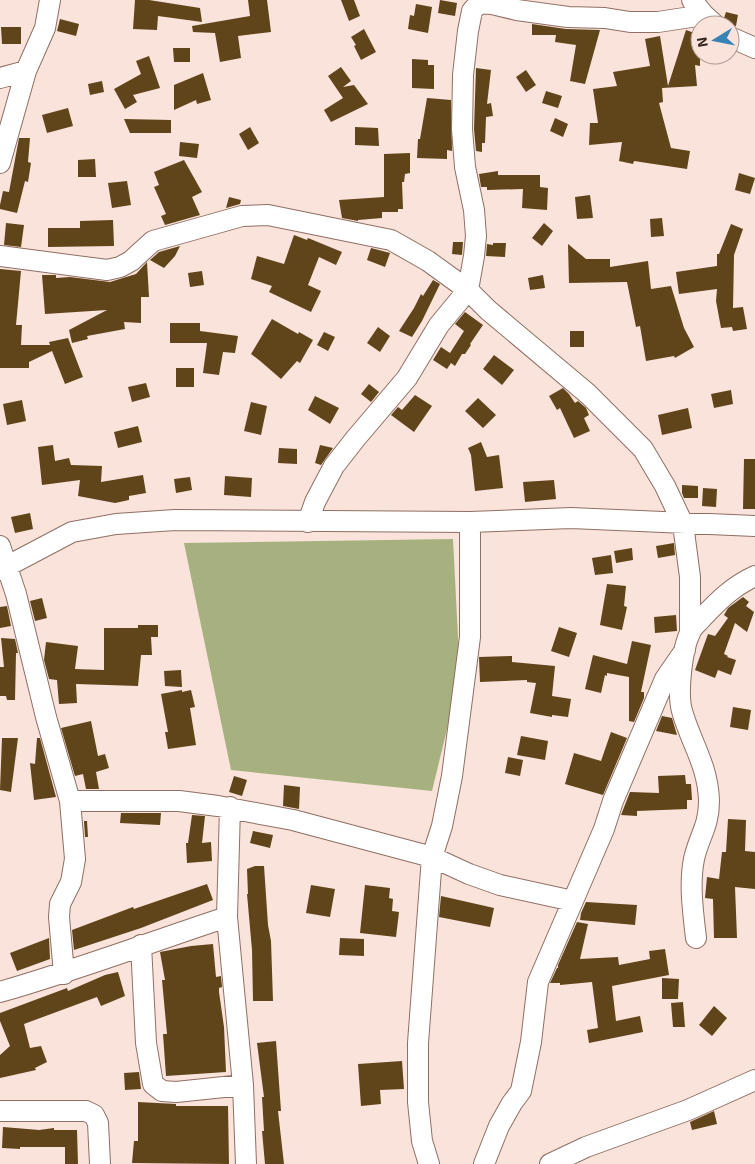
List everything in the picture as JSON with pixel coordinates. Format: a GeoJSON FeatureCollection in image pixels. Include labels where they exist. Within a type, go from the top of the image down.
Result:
{"type":"FeatureCollection","features":[{"type":"Feature","properties":{"kind":"street"},"geometry":{"type":"LineString","coordinates":[[0,163],[26,72],[45,28],[50,0]]}},
{"type":"Feature","properties":{"kind":"street"},"geometry":{"type":"LineString","coordinates":[[308,522],[315,502],[334,466],[407,378],[439,325],[468,290],[476,236],[474,210],[465,166],[462,128],[464,75],[472,11],[479,3],[568,17],[605,18],[630,22],[658,22],[704,13]]}},
{"type":"Feature","properties":{"kind":"street"},"geometry":{"type":"LineString","coordinates":[[740,41],[755,48]]}},
{"type":"Feature","properties":{"kind":"street"},"geometry":{"type":"LineString","coordinates":[[0,78],[26,72]]}},
{"type":"Feature","properties":{"kind":"street"},"geometry":{"type":"LineString","coordinates":[[0,256],[107,270],[120,267],[131,261],[153,241],[242,216],[268,215],[391,240],[428,261],[468,290],[488,310],[588,394],[643,449],[683,524],[690,577],[687,641],[679,696],[682,711],[702,761],[709,792],[709,816],[705,831],[697,846],[691,881],[696,938]]}},
{"type":"Feature","properties":{"kind":"street"},"geometry":{"type":"LineString","coordinates":[[4,568],[72,532],[94,527],[175,520],[470,522],[571,518],[755,526]]}},
{"type":"Feature","properties":{"kind":"street"},"geometry":{"type":"LineString","coordinates":[[429,1164],[422,1141],[418,1102],[418,1043],[432,857],[442,826],[452,776],[470,637],[470,522]]}},
{"type":"Feature","properties":{"kind":"street"},"geometry":{"type":"LineString","coordinates":[[0,546],[4,568],[16,594],[46,717],[70,802],[75,859],[71,882],[60,904],[59,917],[64,974]]}},
{"type":"Feature","properties":{"kind":"street"},"geometry":{"type":"LineString","coordinates":[[484,1164],[499,1126],[512,1103],[522,1091],[531,1042],[538,982],[604,829],[613,801],[665,678],[687,641],[724,595],[755,576]]}},
{"type":"Feature","properties":{"kind":"street"},"geometry":{"type":"LineString","coordinates":[[70,802],[179,802],[230,807],[293,820],[432,857],[469,874],[500,885],[572,901]]}},
{"type":"Feature","properties":{"kind":"street"},"geometry":{"type":"LineString","coordinates":[[230,807],[228,917],[243,1085],[246,1164]]}},
{"type":"Feature","properties":{"kind":"street"},"geometry":{"type":"LineString","coordinates":[[0,992],[64,974],[141,945],[228,917]]}},
{"type":"Feature","properties":{"kind":"street"},"geometry":{"type":"LineString","coordinates":[[141,945],[146,1043],[153,1084],[162,1091],[176,1092],[243,1085]]}},
{"type":"Feature","properties":{"kind":"street"},"geometry":{"type":"LineString","coordinates":[[550,1164],[586,1147],[688,1110],[755,1080]]}},
{"type":"Feature","properties":{"kind":"street"},"geometry":{"type":"LineString","coordinates":[[0,1111],[86,1111],[94,1115],[98,1123],[100,1164]]}},
{"type":"Feature","properties":{"kind":"green space"},"geometry":{"type":"Polygon","coordinates":[[[453,539],[460,676],[432,791],[231,770],[184,543],[453,539]]]}},
{"type":"Feature","properties":{"kind":"building"},"geometry":{"type":"Polygon","coordinates":[[[135,0],[149,0],[200,8],[202,22],[158,16],[157,30],[133,29],[135,0]]]}},
{"type":"Feature","properties":{"kind":"building"},"geometry":{"type":"Polygon","coordinates":[[[248,0],[267,0],[271,32],[238,36],[241,58],[220,62],[215,33],[193,32],[192,26],[250,16],[248,0]]]}},
{"type":"Feature","properties":{"kind":"building"},"geometry":{"type":"Polygon","coordinates":[[[341,0],[354,0],[360,16],[349,21],[341,0]]]}},
{"type":"Feature","properties":{"kind":"building"},"geometry":{"type":"Polygon","coordinates":[[[440,0],[457,3],[455,16],[438,13],[440,0]]]}},
{"type":"Feature","properties":{"kind":"building"},"geometry":{"type":"Polygon","coordinates":[[[416,4],[432,7],[428,33],[408,29],[410,15],[414,16],[416,4]]]}},
{"type":"Feature","properties":{"kind":"building"},"geometry":{"type":"Polygon","coordinates":[[[726,12],[738,15],[725,15],[726,12]]]}},
{"type":"Feature","properties":{"kind":"building"},"geometry":{"type":"Polygon","coordinates":[[[60,19],[79,24],[76,36],[57,31],[60,19]]]}},
{"type":"Feature","properties":{"kind":"building"},"geometry":{"type":"Polygon","coordinates":[[[532,24],[566,29],[600,30],[585,84],[570,81],[576,45],[555,42],[556,35],[532,35],[532,24]]]}},
{"type":"Feature","properties":{"kind":"building"},"geometry":{"type":"Polygon","coordinates":[[[1,27],[21,27],[21,44],[2,44],[1,27]]]}},
{"type":"Feature","properties":{"kind":"building"},"geometry":{"type":"Polygon","coordinates":[[[364,29],[376,52],[361,60],[351,37],[364,29]]]}},
{"type":"Feature","properties":{"kind":"building"},"geometry":{"type":"Polygon","coordinates":[[[686,30],[690,31],[690,65],[695,65],[697,86],[662,88],[663,102],[659,103],[671,148],[690,151],[687,169],[634,161],[633,164],[619,161],[622,142],[589,145],[590,123],[598,123],[593,89],[617,86],[613,72],[650,66],[645,39],[660,36],[668,86],[686,30]]]}},
{"type":"Feature","properties":{"kind":"building"},"geometry":{"type":"Polygon","coordinates":[[[173,48],[190,48],[190,62],[174,62],[173,48]]]}},
{"type":"Feature","properties":{"kind":"building"},"geometry":{"type":"Polygon","coordinates":[[[149,56],[160,88],[133,95],[137,102],[125,109],[114,89],[141,74],[136,61],[149,56]]]}},
{"type":"Feature","properties":{"kind":"building"},"geometry":{"type":"Polygon","coordinates":[[[412,59],[428,60],[428,65],[434,65],[434,89],[412,88],[412,59]]]}},
{"type":"Feature","properties":{"kind":"building"},"geometry":{"type":"Polygon","coordinates":[[[341,67],[351,81],[343,87],[354,85],[368,104],[331,122],[324,110],[343,98],[328,76],[341,67]]]}},
{"type":"Feature","properties":{"kind":"building"},"geometry":{"type":"Polygon","coordinates":[[[476,68],[491,70],[487,104],[491,103],[493,116],[486,117],[485,143],[482,143],[482,152],[476,151],[474,129],[476,68]]]}},
{"type":"Feature","properties":{"kind":"building"},"geometry":{"type":"Polygon","coordinates":[[[526,70],[536,85],[526,92],[516,77],[526,70]]]}},
{"type":"Feature","properties":{"kind":"building"},"geometry":{"type":"Polygon","coordinates":[[[203,73],[211,100],[197,104],[196,100],[174,110],[174,85],[203,73]]]}},
{"type":"Feature","properties":{"kind":"building"},"geometry":{"type":"Polygon","coordinates":[[[102,81],[104,92],[90,95],[88,84],[102,81]]]}},
{"type":"Feature","properties":{"kind":"building"},"geometry":{"type":"Polygon","coordinates":[[[546,91],[562,96],[558,108],[542,103],[546,91]]]}},
{"type":"Feature","properties":{"kind":"building"},"geometry":{"type":"Polygon","coordinates":[[[427,98],[451,100],[452,151],[447,150],[447,159],[417,158],[418,139],[420,139],[427,98]]]}},
{"type":"Feature","properties":{"kind":"building"},"geometry":{"type":"Polygon","coordinates":[[[68,108],[73,126],[47,133],[42,115],[68,108]]]}},
{"type":"Feature","properties":{"kind":"building"},"geometry":{"type":"Polygon","coordinates":[[[555,118],[568,124],[563,137],[550,131],[555,118]]]}},
{"type":"Feature","properties":{"kind":"building"},"geometry":{"type":"Polygon","coordinates":[[[124,119],[171,120],[171,133],[130,133],[124,119]]]}},
{"type":"Feature","properties":{"kind":"building"},"geometry":{"type":"Polygon","coordinates":[[[250,127],[259,143],[248,150],[239,134],[250,127]]]}},
{"type":"Feature","properties":{"kind":"building"},"geometry":{"type":"Polygon","coordinates":[[[355,127],[378,128],[379,146],[355,145],[355,127]]]}},
{"type":"Feature","properties":{"kind":"building"},"geometry":{"type":"Polygon","coordinates":[[[19,138],[30,138],[28,162],[31,163],[28,182],[25,181],[17,213],[0,209],[0,205],[3,191],[9,192],[19,138]]]}},
{"type":"Feature","properties":{"kind":"building"},"geometry":{"type":"Polygon","coordinates":[[[180,142],[199,144],[197,158],[179,156],[180,142]]]}},
{"type":"Feature","properties":{"kind":"building"},"geometry":{"type":"Polygon","coordinates":[[[410,153],[410,173],[405,174],[404,182],[402,182],[403,209],[398,209],[398,212],[382,212],[382,218],[358,221],[342,218],[339,200],[384,197],[384,154],[410,153]]]}},
{"type":"Feature","properties":{"kind":"building"},"geometry":{"type":"Polygon","coordinates":[[[95,159],[96,177],[78,177],[78,160],[95,159]]]}},
{"type":"Feature","properties":{"kind":"building"},"geometry":{"type":"Polygon","coordinates":[[[184,160],[202,192],[192,197],[200,215],[165,225],[161,216],[166,214],[154,187],[159,185],[154,172],[184,160]]]}},
{"type":"Feature","properties":{"kind":"building"},"geometry":{"type":"Polygon","coordinates":[[[498,171],[498,175],[540,175],[540,187],[548,188],[547,210],[522,208],[523,189],[487,190],[487,187],[481,187],[479,174],[498,171]]]}},
{"type":"Feature","properties":{"kind":"building"},"geometry":{"type":"Polygon","coordinates":[[[739,173],[755,178],[750,194],[735,190],[739,173]]]}},
{"type":"Feature","properties":{"kind":"building"},"geometry":{"type":"Polygon","coordinates":[[[127,181],[131,205],[112,208],[108,183],[127,181]]]}},
{"type":"Feature","properties":{"kind":"building"},"geometry":{"type":"Polygon","coordinates":[[[590,195],[593,218],[577,219],[575,197],[590,195]]]}},
{"type":"Feature","properties":{"kind":"building"},"geometry":{"type":"Polygon","coordinates":[[[229,197],[241,200],[240,204],[226,208],[229,197]]]}},
{"type":"Feature","properties":{"kind":"building"},"geometry":{"type":"Polygon","coordinates":[[[662,218],[664,236],[651,237],[650,219],[662,218]]]}},
{"type":"Feature","properties":{"kind":"building"},"geometry":{"type":"Polygon","coordinates":[[[113,220],[114,246],[48,247],[48,228],[80,228],[80,221],[113,220]]]}},
{"type":"Feature","properties":{"kind":"building"},"geometry":{"type":"Polygon","coordinates":[[[6,223],[24,225],[21,247],[4,245],[6,223]]]}},
{"type":"Feature","properties":{"kind":"building"},"geometry":{"type":"Polygon","coordinates":[[[544,223],[553,231],[542,246],[532,238],[544,223]]]}},
{"type":"Feature","properties":{"kind":"building"},"geometry":{"type":"Polygon","coordinates":[[[731,224],[743,229],[734,255],[733,308],[743,307],[747,329],[733,331],[732,327],[721,328],[716,301],[717,289],[679,294],[676,272],[717,266],[717,254],[719,254],[731,224]]]}},
{"type":"Feature","properties":{"kind":"building"},"geometry":{"type":"Polygon","coordinates":[[[294,235],[307,240],[308,238],[342,252],[336,265],[319,257],[308,285],[321,291],[311,312],[269,292],[272,286],[251,279],[257,256],[284,264],[294,235]]]}},
{"type":"Feature","properties":{"kind":"building"},"geometry":{"type":"Polygon","coordinates":[[[453,242],[463,242],[462,255],[452,254],[453,242]]]}},
{"type":"Feature","properties":{"kind":"building"},"geometry":{"type":"Polygon","coordinates":[[[493,243],[506,243],[505,257],[486,256],[487,244],[493,245],[493,243]]]}},
{"type":"Feature","properties":{"kind":"building"},"geometry":{"type":"Polygon","coordinates":[[[568,244],[586,259],[610,259],[610,267],[648,261],[651,289],[671,286],[684,328],[694,347],[675,358],[674,356],[646,361],[640,326],[636,327],[627,282],[569,283],[568,244]]]}},
{"type":"Feature","properties":{"kind":"building"},"geometry":{"type":"Polygon","coordinates":[[[180,246],[175,256],[164,268],[150,260],[159,252],[180,246]]]}},
{"type":"Feature","properties":{"kind":"building"},"geometry":{"type":"Polygon","coordinates":[[[371,248],[390,253],[385,267],[367,260],[371,248]]]}},
{"type":"Feature","properties":{"kind":"building"},"geometry":{"type":"Polygon","coordinates":[[[147,262],[149,297],[141,297],[141,323],[124,322],[125,329],[87,336],[88,339],[72,343],[69,330],[107,310],[45,314],[42,275],[56,275],[56,278],[70,277],[110,282],[136,274],[147,262]]]}},
{"type":"Feature","properties":{"kind":"building"},"geometry":{"type":"Polygon","coordinates":[[[0,269],[21,271],[16,325],[22,325],[21,345],[50,345],[49,342],[68,338],[83,377],[65,384],[52,351],[29,362],[29,368],[0,368],[0,269]]]}},
{"type":"Feature","properties":{"kind":"building"},"geometry":{"type":"Polygon","coordinates":[[[202,271],[204,285],[190,287],[188,273],[202,271]]]}},
{"type":"Feature","properties":{"kind":"building"},"geometry":{"type":"Polygon","coordinates":[[[543,275],[545,288],[530,290],[528,278],[543,275]]]}},
{"type":"Feature","properties":{"kind":"building"},"geometry":{"type":"Polygon","coordinates":[[[433,280],[440,284],[412,337],[399,331],[421,294],[423,296],[433,280]]]}},
{"type":"Feature","properties":{"kind":"building"},"geometry":{"type":"Polygon","coordinates":[[[465,312],[483,325],[465,354],[462,354],[455,366],[451,363],[447,369],[433,360],[441,347],[450,353],[464,331],[455,324],[465,312]]]}},
{"type":"Feature","properties":{"kind":"building"},"geometry":{"type":"Polygon","coordinates":[[[272,319],[313,340],[300,363],[297,361],[281,379],[251,354],[272,319]]]}},
{"type":"Feature","properties":{"kind":"building"},"geometry":{"type":"Polygon","coordinates":[[[170,323],[200,323],[200,331],[238,336],[235,353],[223,352],[219,375],[203,373],[207,343],[170,343],[170,323]]]}},
{"type":"Feature","properties":{"kind":"building"},"geometry":{"type":"Polygon","coordinates":[[[378,327],[390,336],[380,352],[367,343],[378,327]]]}},
{"type":"Feature","properties":{"kind":"building"},"geometry":{"type":"Polygon","coordinates":[[[570,331],[584,331],[584,347],[570,347],[570,331]]]}},
{"type":"Feature","properties":{"kind":"building"},"geometry":{"type":"Polygon","coordinates":[[[324,332],[335,337],[328,351],[317,345],[324,332]]]}},
{"type":"Feature","properties":{"kind":"building"},"geometry":{"type":"Polygon","coordinates":[[[494,355],[514,370],[502,385],[483,369],[494,355]]]}},
{"type":"Feature","properties":{"kind":"building"},"geometry":{"type":"Polygon","coordinates":[[[176,368],[194,368],[194,387],[176,387],[176,368]]]}},
{"type":"Feature","properties":{"kind":"building"},"geometry":{"type":"Polygon","coordinates":[[[146,383],[150,397],[132,402],[128,387],[146,383]]]}},
{"type":"Feature","properties":{"kind":"building"},"geometry":{"type":"Polygon","coordinates":[[[369,384],[379,392],[371,402],[361,394],[369,384]]]}},
{"type":"Feature","properties":{"kind":"building"},"geometry":{"type":"Polygon","coordinates":[[[563,388],[575,403],[578,401],[586,408],[589,415],[584,418],[590,431],[574,438],[560,408],[557,410],[549,396],[563,388]]]}},
{"type":"Feature","properties":{"kind":"building"},"geometry":{"type":"Polygon","coordinates":[[[731,390],[733,404],[714,408],[711,394],[731,390]]]}},
{"type":"Feature","properties":{"kind":"building"},"geometry":{"type":"Polygon","coordinates":[[[415,395],[432,406],[414,432],[391,415],[398,407],[402,410],[415,395]]]}},
{"type":"Feature","properties":{"kind":"building"},"geometry":{"type":"Polygon","coordinates":[[[315,396],[339,408],[330,424],[308,410],[315,396]]]}},
{"type":"Feature","properties":{"kind":"building"},"geometry":{"type":"Polygon","coordinates":[[[478,398],[496,415],[483,428],[465,411],[478,398]]]}},
{"type":"Feature","properties":{"kind":"building"},"geometry":{"type":"Polygon","coordinates":[[[22,400],[26,421],[7,425],[3,404],[22,400]]]}},
{"type":"Feature","properties":{"kind":"building"},"geometry":{"type":"Polygon","coordinates":[[[251,402],[267,406],[261,435],[244,431],[251,402]]]}},
{"type":"Feature","properties":{"kind":"building"},"geometry":{"type":"Polygon","coordinates":[[[688,408],[692,428],[662,435],[658,415],[688,408]]]}},
{"type":"Feature","properties":{"kind":"building"},"geometry":{"type":"Polygon","coordinates":[[[138,426],[142,442],[118,448],[114,432],[138,426]]]}},
{"type":"Feature","properties":{"kind":"building"},"geometry":{"type":"Polygon","coordinates":[[[481,442],[487,457],[499,455],[503,488],[475,491],[471,455],[468,448],[481,442]]]}},
{"type":"Feature","properties":{"kind":"building"},"geometry":{"type":"Polygon","coordinates":[[[53,445],[55,461],[69,458],[71,465],[102,466],[101,482],[143,475],[146,493],[129,496],[129,500],[115,503],[78,496],[80,480],[42,485],[38,447],[53,445]]]}},
{"type":"Feature","properties":{"kind":"building"},"geometry":{"type":"Polygon","coordinates":[[[320,445],[333,448],[321,465],[315,463],[320,445]]]}},
{"type":"Feature","properties":{"kind":"building"},"geometry":{"type":"Polygon","coordinates":[[[279,448],[297,449],[297,464],[278,463],[279,448]]]}},
{"type":"Feature","properties":{"kind":"building"},"geometry":{"type":"Polygon","coordinates":[[[744,459],[755,459],[755,509],[743,509],[744,459]]]}},
{"type":"Feature","properties":{"kind":"building"},"geometry":{"type":"Polygon","coordinates":[[[225,476],[252,478],[251,497],[224,495],[225,476]]]}},
{"type":"Feature","properties":{"kind":"building"},"geometry":{"type":"Polygon","coordinates":[[[190,477],[192,490],[176,493],[174,479],[190,477]]]}},
{"type":"Feature","properties":{"kind":"building"},"geometry":{"type":"Polygon","coordinates":[[[554,480],[556,499],[525,502],[523,482],[554,480]]]}},
{"type":"Feature","properties":{"kind":"building"},"geometry":{"type":"Polygon","coordinates":[[[682,485],[698,486],[698,498],[684,498],[682,485]]]}},
{"type":"Feature","properties":{"kind":"building"},"geometry":{"type":"Polygon","coordinates":[[[703,488],[717,489],[716,507],[702,506],[703,488]]]}},
{"type":"Feature","properties":{"kind":"building"},"geometry":{"type":"Polygon","coordinates":[[[30,513],[33,529],[15,533],[11,517],[30,513]]]}},
{"type":"Feature","properties":{"kind":"building"},"geometry":{"type":"Polygon","coordinates":[[[674,543],[675,555],[658,558],[656,546],[674,543]]]}},
{"type":"Feature","properties":{"kind":"building"},"geometry":{"type":"Polygon","coordinates":[[[632,548],[633,560],[616,563],[614,551],[632,548]]]}},
{"type":"Feature","properties":{"kind":"building"},"geometry":{"type":"Polygon","coordinates":[[[611,555],[613,573],[595,575],[592,558],[611,555]]]}},
{"type":"Feature","properties":{"kind":"building"},"geometry":{"type":"Polygon","coordinates":[[[607,584],[626,586],[624,606],[627,607],[622,630],[600,625],[607,584]]]}},
{"type":"Feature","properties":{"kind":"building"},"geometry":{"type":"Polygon","coordinates":[[[743,597],[749,602],[746,606],[754,612],[747,632],[735,623],[724,654],[736,660],[731,675],[718,670],[715,678],[695,670],[708,634],[715,636],[728,618],[724,615],[728,608],[743,597]]]}},
{"type":"Feature","properties":{"kind":"building"},"geometry":{"type":"Polygon","coordinates":[[[42,598],[47,618],[35,621],[30,601],[42,598]]]}},
{"type":"Feature","properties":{"kind":"building"},"geometry":{"type":"Polygon","coordinates":[[[7,606],[11,626],[0,628],[0,607],[7,606]]]}},
{"type":"Feature","properties":{"kind":"building"},"geometry":{"type":"Polygon","coordinates":[[[676,615],[677,631],[655,633],[654,617],[676,615]]]}},
{"type":"Feature","properties":{"kind":"building"},"geometry":{"type":"Polygon","coordinates":[[[138,625],[158,625],[158,637],[151,637],[152,655],[141,655],[138,686],[76,684],[77,703],[59,704],[57,680],[49,679],[44,660],[46,642],[78,646],[75,669],[104,670],[104,628],[138,628],[138,625]]]}},
{"type":"Feature","properties":{"kind":"building"},"geometry":{"type":"Polygon","coordinates":[[[559,627],[577,633],[569,657],[551,651],[559,627]]]}},
{"type":"Feature","properties":{"kind":"building"},"geometry":{"type":"Polygon","coordinates":[[[1,638],[15,639],[18,653],[16,653],[15,700],[7,700],[6,696],[0,696],[0,667],[4,667],[1,638]]]}},
{"type":"Feature","properties":{"kind":"building"},"geometry":{"type":"Polygon","coordinates":[[[632,641],[651,645],[641,692],[644,692],[644,698],[634,722],[629,721],[629,677],[607,673],[601,693],[585,689],[593,655],[627,664],[632,641]]]}},
{"type":"Feature","properties":{"kind":"building"},"geometry":{"type":"Polygon","coordinates":[[[512,656],[512,662],[555,666],[552,696],[571,699],[568,717],[552,715],[552,717],[530,713],[536,683],[527,682],[527,680],[480,682],[479,657],[512,656]]]}},
{"type":"Feature","properties":{"kind":"building"},"geometry":{"type":"Polygon","coordinates":[[[181,670],[182,687],[165,686],[164,671],[181,670]]]}},
{"type":"Feature","properties":{"kind":"building"},"geometry":{"type":"Polygon","coordinates":[[[182,690],[182,692],[191,690],[195,707],[190,708],[196,745],[168,749],[165,732],[168,732],[161,694],[182,690]]]}},
{"type":"Feature","properties":{"kind":"building"},"geometry":{"type":"Polygon","coordinates":[[[733,707],[751,710],[748,730],[730,727],[733,707]]]}},
{"type":"Feature","properties":{"kind":"building"},"geometry":{"type":"Polygon","coordinates":[[[662,716],[672,718],[677,735],[656,731],[662,716]]]}},
{"type":"Feature","properties":{"kind":"building"},"geometry":{"type":"Polygon","coordinates":[[[91,721],[98,756],[105,754],[109,768],[96,772],[99,789],[86,789],[83,774],[75,776],[61,728],[91,721]]]}},
{"type":"Feature","properties":{"kind":"building"},"geometry":{"type":"Polygon","coordinates":[[[611,732],[627,738],[603,795],[565,784],[574,753],[601,761],[611,732]]]}},
{"type":"Feature","properties":{"kind":"building"},"geometry":{"type":"Polygon","coordinates":[[[521,736],[548,741],[545,760],[517,755],[521,736]]]}},
{"type":"Feature","properties":{"kind":"building"},"geometry":{"type":"Polygon","coordinates":[[[2,738],[18,738],[11,792],[0,790],[2,738]]]}},
{"type":"Feature","properties":{"kind":"building"},"geometry":{"type":"Polygon","coordinates":[[[37,738],[40,738],[56,797],[34,800],[30,763],[35,764],[37,738]]]}},
{"type":"Feature","properties":{"kind":"building"},"geometry":{"type":"Polygon","coordinates":[[[508,757],[523,760],[520,776],[505,773],[508,757]]]}},
{"type":"Feature","properties":{"kind":"building"},"geometry":{"type":"Polygon","coordinates":[[[685,775],[686,784],[691,784],[692,800],[687,800],[687,809],[637,811],[637,816],[621,815],[630,792],[659,793],[658,776],[685,775]]]}},
{"type":"Feature","properties":{"kind":"building"},"geometry":{"type":"Polygon","coordinates":[[[234,776],[247,780],[242,796],[229,792],[234,776]]]}},
{"type":"Feature","properties":{"kind":"building"},"geometry":{"type":"Polygon","coordinates":[[[284,785],[300,787],[299,809],[283,806],[284,785]]]}},
{"type":"Feature","properties":{"kind":"building"},"geometry":{"type":"Polygon","coordinates":[[[121,813],[161,813],[160,825],[120,823],[121,813]]]}},
{"type":"Feature","properties":{"kind":"building"},"geometry":{"type":"Polygon","coordinates":[[[192,815],[205,816],[202,843],[211,842],[212,861],[187,863],[186,843],[188,843],[192,815]]]}},
{"type":"Feature","properties":{"kind":"building"},"geometry":{"type":"Polygon","coordinates":[[[728,819],[746,820],[745,851],[755,852],[755,889],[735,887],[737,938],[714,938],[713,899],[705,898],[707,877],[719,879],[722,852],[726,852],[728,819]]]}},
{"type":"Feature","properties":{"kind":"building"},"geometry":{"type":"Polygon","coordinates":[[[84,821],[87,821],[88,837],[85,837],[84,821]]]}},
{"type":"Feature","properties":{"kind":"building"},"geometry":{"type":"Polygon","coordinates":[[[253,831],[273,835],[270,848],[250,843],[253,831]]]}},
{"type":"Feature","properties":{"kind":"building"},"geometry":{"type":"Polygon","coordinates":[[[255,866],[264,866],[268,925],[271,941],[273,1001],[253,1001],[247,869],[255,866]]]}},
{"type":"Feature","properties":{"kind":"building"},"geometry":{"type":"Polygon","coordinates":[[[207,884],[213,900],[141,928],[74,950],[72,930],[133,907],[134,909],[207,884]]]}},
{"type":"Feature","properties":{"kind":"building"},"geometry":{"type":"Polygon","coordinates":[[[311,885],[335,889],[330,917],[306,913],[311,885]]]}},
{"type":"Feature","properties":{"kind":"building"},"geometry":{"type":"Polygon","coordinates":[[[365,885],[390,888],[389,898],[393,899],[392,911],[399,912],[396,937],[360,933],[365,885]]]}},
{"type":"Feature","properties":{"kind":"building"},"geometry":{"type":"Polygon","coordinates":[[[441,896],[494,908],[490,927],[439,917],[441,896]]]}},
{"type":"Feature","properties":{"kind":"building"},"geometry":{"type":"Polygon","coordinates":[[[586,902],[637,905],[635,925],[580,920],[586,902]]]}},
{"type":"Feature","properties":{"kind":"building"},"geometry":{"type":"Polygon","coordinates":[[[577,922],[588,924],[580,959],[618,957],[619,965],[650,959],[649,951],[665,949],[669,975],[612,986],[616,1021],[640,1016],[643,1032],[589,1043],[587,1030],[598,1028],[592,982],[560,985],[560,983],[550,983],[577,922]]]}},
{"type":"Feature","properties":{"kind":"building"},"geometry":{"type":"Polygon","coordinates":[[[49,938],[50,959],[17,971],[10,953],[49,938]]]}},
{"type":"Feature","properties":{"kind":"building"},"geometry":{"type":"Polygon","coordinates":[[[340,938],[364,939],[364,956],[339,955],[340,938]]]}},
{"type":"Feature","properties":{"kind":"building"},"geometry":{"type":"Polygon","coordinates":[[[213,944],[216,977],[221,976],[222,987],[219,988],[219,992],[224,1027],[226,1072],[166,1076],[163,1034],[167,1034],[162,980],[165,980],[160,952],[213,944]]]}},
{"type":"Feature","properties":{"kind":"building"},"geometry":{"type":"Polygon","coordinates":[[[118,972],[125,996],[101,1006],[97,997],[24,1024],[30,1048],[41,1046],[47,1062],[35,1068],[36,1070],[0,1078],[0,1055],[10,1046],[0,1021],[0,1013],[67,988],[68,991],[105,975],[118,972]]]}},
{"type":"Feature","properties":{"kind":"building"},"geometry":{"type":"Polygon","coordinates":[[[662,978],[679,979],[678,999],[662,999],[662,978]]]}},
{"type":"Feature","properties":{"kind":"building"},"geometry":{"type":"Polygon","coordinates":[[[683,1002],[685,1027],[673,1027],[671,1003],[683,1002]]]}},
{"type":"Feature","properties":{"kind":"building"},"geometry":{"type":"Polygon","coordinates":[[[714,1006],[727,1018],[712,1036],[699,1025],[714,1006]]]}},
{"type":"Feature","properties":{"kind":"building"},"geometry":{"type":"Polygon","coordinates":[[[276,1041],[281,1111],[278,1111],[284,1164],[265,1164],[262,1131],[264,1131],[262,1097],[264,1097],[257,1043],[276,1041]]]}},
{"type":"Feature","properties":{"kind":"building"},"geometry":{"type":"Polygon","coordinates":[[[402,1061],[404,1089],[380,1090],[381,1104],[361,1106],[358,1064],[402,1061]]]}},
{"type":"Feature","properties":{"kind":"building"},"geometry":{"type":"Polygon","coordinates":[[[139,1072],[141,1089],[125,1090],[124,1073],[139,1072]]]}},
{"type":"Feature","properties":{"kind":"building"},"geometry":{"type":"Polygon","coordinates":[[[138,1102],[176,1104],[176,1106],[228,1106],[229,1164],[132,1163],[134,1141],[138,1141],[138,1102]]]}},
{"type":"Feature","properties":{"kind":"building"},"geometry":{"type":"Polygon","coordinates":[[[714,1111],[717,1124],[692,1130],[690,1122],[714,1111]]]}},
{"type":"Feature","properties":{"kind":"building"},"geometry":{"type":"Polygon","coordinates":[[[3,1127],[39,1130],[54,1128],[54,1130],[77,1130],[78,1164],[65,1164],[65,1147],[2,1148],[3,1127]]]}}]}
